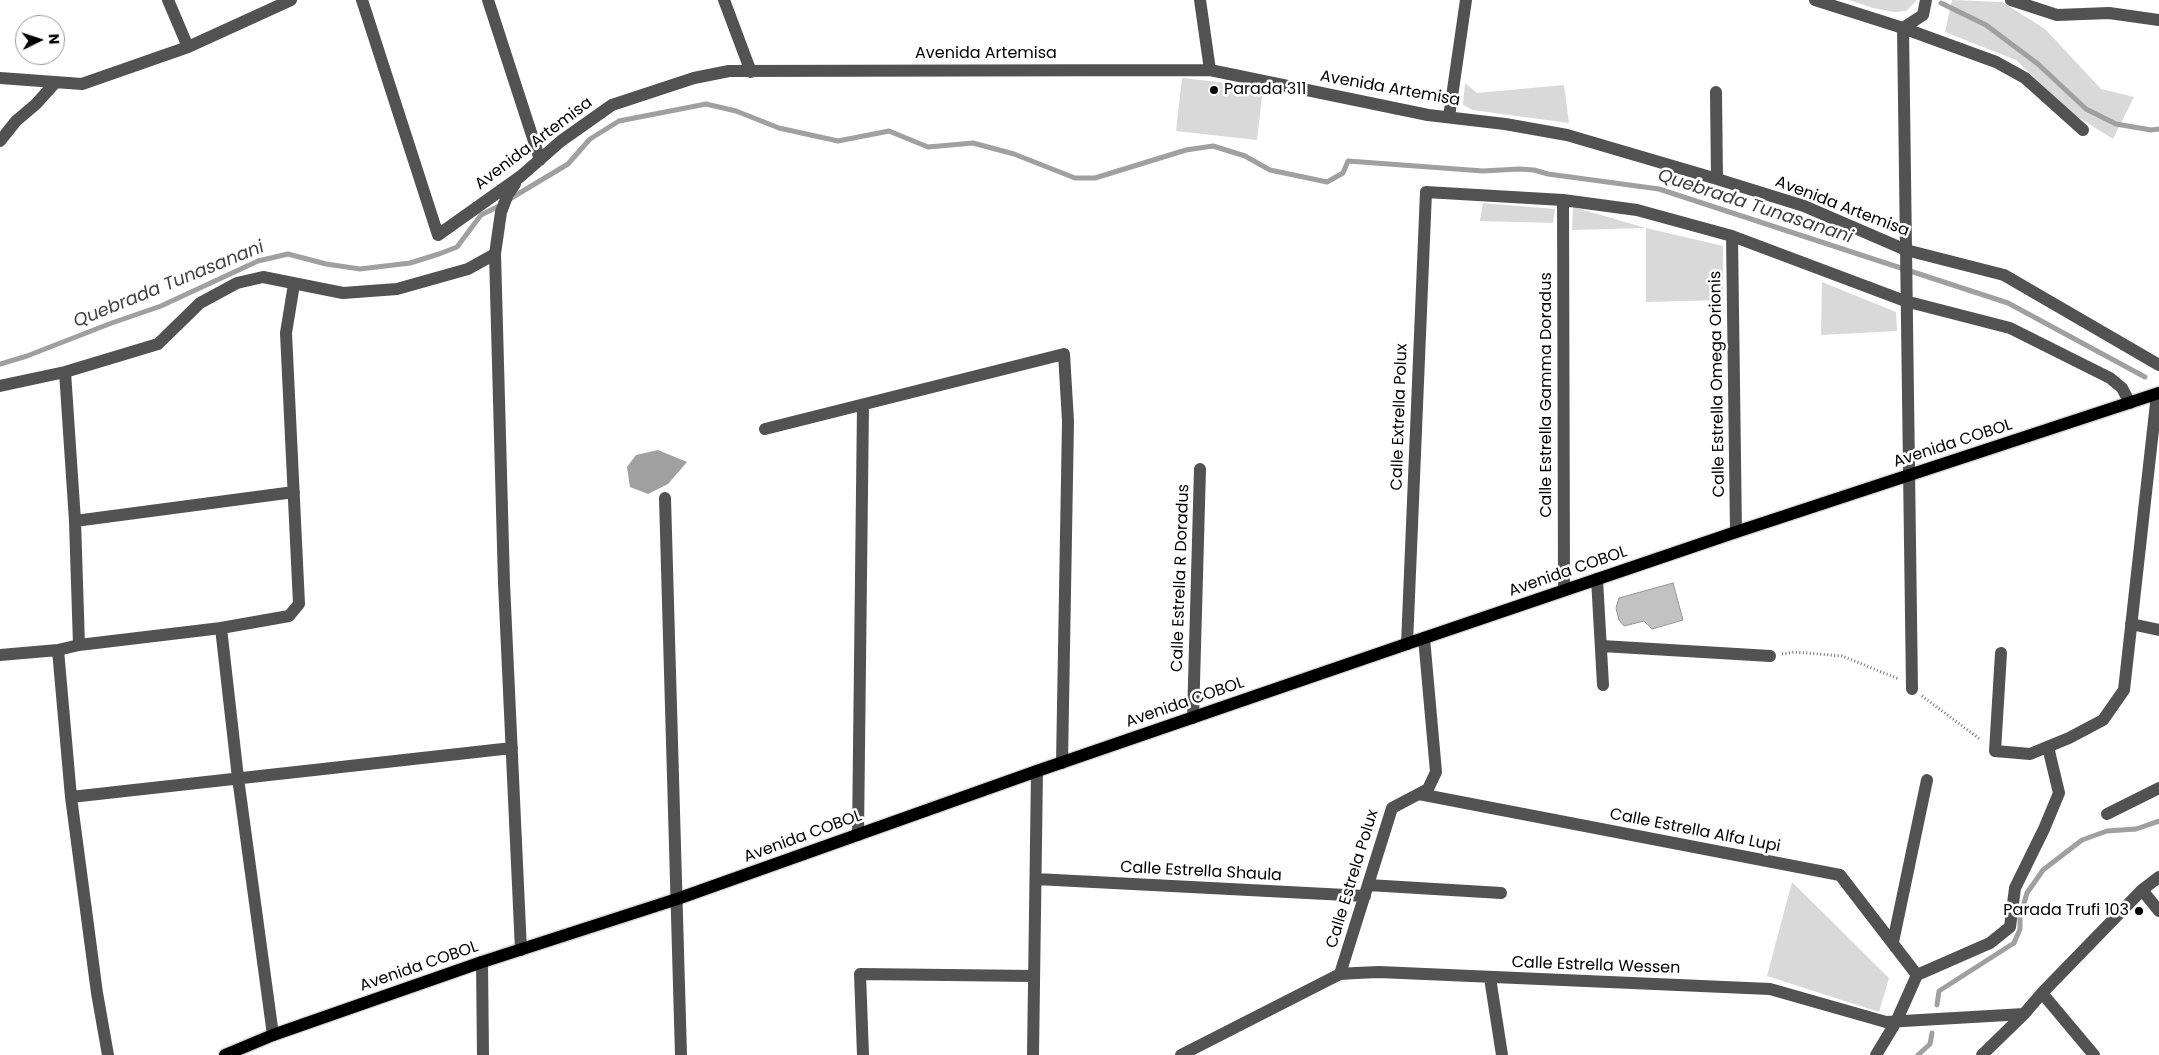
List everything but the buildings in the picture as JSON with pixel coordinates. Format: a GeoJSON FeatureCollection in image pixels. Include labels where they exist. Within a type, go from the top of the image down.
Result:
{"type":"FeatureCollection","features":[{"type":"Feature","properties":{"kind":"main road","name":"Avenida COBOL"},"geometry":{"type":"LineString","coordinates":[[225,1055],[273,1035],[482,962],[677,899],[1037,771],[1406,644],[1736,532],[2158,394]]}},
{"type":"Feature","properties":{"kind":"street"},"geometry":{"type":"LineString","coordinates":[[168,0],[188,47]]}},
{"type":"Feature","properties":{"kind":"street"},"geometry":{"type":"LineString","coordinates":[[0,78],[82,84],[188,47],[291,0]]}},
{"type":"Feature","properties":{"kind":"street","name":"Avenida Artemisa"},"geometry":{"type":"LineString","coordinates":[[362,0],[438,235],[521,176],[561,141],[612,105],[694,78],[729,71],[1210,70],[1428,115],[1505,124],[1567,135],[1718,179],[1804,206],[1906,250],[2004,275],[2159,364]]}},
{"type":"Feature","properties":{"kind":"street"},"geometry":{"type":"LineString","coordinates":[[488,0],[540,160]]}},
{"type":"Feature","properties":{"kind":"street"},"geometry":{"type":"LineString","coordinates":[[724,0],[751,72]]}},
{"type":"Feature","properties":{"kind":"street"},"geometry":{"type":"LineString","coordinates":[[1200,0],[1210,70]]}},
{"type":"Feature","properties":{"kind":"street"},"geometry":{"type":"LineString","coordinates":[[1449,117],[1466,0]]}},
{"type":"Feature","properties":{"kind":"street"},"geometry":{"type":"LineString","coordinates":[[1814,0],[1904,28],[1996,62],[2025,78],[2083,130]]}},
{"type":"Feature","properties":{"kind":"street"},"geometry":{"type":"LineString","coordinates":[[1904,28],[1923,15],[1926,0]]}},
{"type":"Feature","properties":{"kind":"street"},"geometry":{"type":"LineString","coordinates":[[2011,0],[2057,15],[2109,13],[2159,20]]}},
{"type":"Feature","properties":{"kind":"street"},"geometry":{"type":"LineString","coordinates":[[1904,28],[1912,689]]}},
{"type":"Feature","properties":{"kind":"street"},"geometry":{"type":"LineString","coordinates":[[0,141],[16,121],[36,104],[55,83]]}},
{"type":"Feature","properties":{"kind":"street"},"geometry":{"type":"LineString","coordinates":[[1716,92],[1718,179]]}},
{"type":"Feature","properties":{"kind":"street"},"geometry":{"type":"LineString","coordinates":[[521,176],[508,194],[501,212],[496,254],[504,583],[521,950]]}},
{"type":"Feature","properties":{"kind":"street","name":"Calle Extrella Polux"},"geometry":{"type":"LineString","coordinates":[[1406,644],[1426,192],[1563,200]]}},
{"type":"Feature","properties":{"kind":"street"},"geometry":{"type":"LineString","coordinates":[[1563,200],[1637,210],[1732,236],[1906,301],[2010,328],[2110,378],[2122,388],[2130,403]]}},
{"type":"Feature","properties":{"kind":"street","name":"Calle Estrella Gamma Doradus"},"geometry":{"type":"LineString","coordinates":[[1563,200],[1564,590]]}},
{"type":"Feature","properties":{"kind":"street","name":"Calle Estrella Omega Orionis"},"geometry":{"type":"LineString","coordinates":[[1732,236],[1736,532]]}},
{"type":"Feature","properties":{"kind":"street"},"geometry":{"type":"LineString","coordinates":[[0,386],[65,372],[158,344],[200,303],[237,283],[263,277],[343,293],[398,290],[468,269],[496,254]]}},
{"type":"Feature","properties":{"kind":"street"},"geometry":{"type":"LineString","coordinates":[[0,655],[58,650],[79,645],[221,628],[289,616],[299,604],[286,333],[294,284]]}},
{"type":"Feature","properties":{"kind":"street"},"geometry":{"type":"LineString","coordinates":[[765,429],[1064,354],[1068,421],[1062,763]]}},
{"type":"Feature","properties":{"kind":"street"},"geometry":{"type":"LineString","coordinates":[[65,372],[75,521],[79,645]]}},
{"type":"Feature","properties":{"kind":"street"},"geometry":{"type":"LineString","coordinates":[[2001,653],[1995,751],[2030,754],[2048,747],[2103,720],[2124,690],[2158,394]]}},
{"type":"Feature","properties":{"kind":"street"},"geometry":{"type":"LineString","coordinates":[[858,835],[863,405]]}},
{"type":"Feature","properties":{"kind":"street","name":"Calle Estrella R Doradus"},"geometry":{"type":"LineString","coordinates":[[1193,718],[1200,469]]}},
{"type":"Feature","properties":{"kind":"street"},"geometry":{"type":"LineString","coordinates":[[75,521],[294,492]]}},
{"type":"Feature","properties":{"kind":"street"},"geometry":{"type":"LineString","coordinates":[[664,498],[681,1055]]}},
{"type":"Feature","properties":{"kind":"street"},"geometry":{"type":"LineString","coordinates":[[1597,579],[1603,685]]}},
{"type":"Feature","properties":{"kind":"street"},"geometry":{"type":"LineString","coordinates":[[2131,624],[2159,630]]}},
{"type":"Feature","properties":{"kind":"street"},"geometry":{"type":"LineString","coordinates":[[221,628],[238,778],[273,1035]]}},
{"type":"Feature","properties":{"kind":"street","name":"Calle Estrela Polux"},"geometry":{"type":"LineString","coordinates":[[1340,974],[1392,808],[1428,789],[1436,772],[1424,638]]}},
{"type":"Feature","properties":{"kind":"street"},"geometry":{"type":"LineString","coordinates":[[1602,646],[1770,656]]}},
{"type":"Feature","properties":{"kind":"street"},"geometry":{"type":"LineString","coordinates":[[58,650],[71,797],[95,984],[108,1055]]}},
{"type":"Feature","properties":{"kind":"street"},"geometry":{"type":"LineString","coordinates":[[1876,1055],[1896,1022],[1916,975],[1990,943],[2010,927],[2015,888],[2044,829],[2059,792],[2048,747]]}},
{"type":"Feature","properties":{"kind":"street"},"geometry":{"type":"LineString","coordinates":[[71,797],[512,748]]}},
{"type":"Feature","properties":{"kind":"street"},"geometry":{"type":"LineString","coordinates":[[1033,1055],[1037,771]]}},
{"type":"Feature","properties":{"kind":"street"},"geometry":{"type":"LineString","coordinates":[[1893,942],[1927,780]]}},
{"type":"Feature","properties":{"kind":"street"},"geometry":{"type":"LineString","coordinates":[[2107,814],[2159,788]]}},
{"type":"Feature","properties":{"kind":"street","name":"Calle Estrella Alfa Lupi"},"geometry":{"type":"LineString","coordinates":[[1419,794],[1840,875],[1893,942],[1916,975]]}},
{"type":"Feature","properties":{"kind":"street"},"geometry":{"type":"LineString","coordinates":[[1982,1055],[2024,1014],[2142,890],[2159,877]]}},
{"type":"Feature","properties":{"kind":"street","name":"Calle Estrella Shaula"},"geometry":{"type":"LineString","coordinates":[[1036,879],[1367,891],[1501,892]]}},
{"type":"Feature","properties":{"kind":"street"},"geometry":{"type":"LineString","coordinates":[[2142,890],[2159,911]]}},
{"type":"Feature","properties":{"kind":"street"},"geometry":{"type":"LineString","coordinates":[[482,962],[483,1055]]}},
{"type":"Feature","properties":{"kind":"street","name":"Calle Estrella Wessen"},"geometry":{"type":"LineString","coordinates":[[1181,1055],[1340,974],[1379,972],[1770,989],[1886,1022],[2024,1014]]}},
{"type":"Feature","properties":{"kind":"street"},"geometry":{"type":"LineString","coordinates":[[863,1055],[860,974],[1034,976]]}},
{"type":"Feature","properties":{"kind":"street"},"geometry":{"type":"LineString","coordinates":[[1490,978],[1502,1055]]}},
{"type":"Feature","properties":{"kind":"street"},"geometry":{"type":"LineString","coordinates":[[2042,993],[2094,1055]]}},
{"type":"Feature","properties":{"kind":"path"},"geometry":{"type":"LineString","coordinates":[[1770,656],[1794,652],[1842,656],[1894,676],[1995,751]]}},
{"type":"Feature","properties":{"kind":"shaded area"},"geometry":{"type":"Polygon","coordinates":[[[1849,0],[1917,0],[1906,11],[1894,12],[1873,8],[1849,0]]]}},
{"type":"Feature","properties":{"kind":"shaded area"},"geometry":{"type":"Polygon","coordinates":[[[1952,0],[2002,2],[2045,29],[2101,89],[2134,97],[2113,139],[2070,112],[2016,60],[1945,32],[1952,0]]]}},
{"type":"Feature","properties":{"kind":"shaded area"},"geometry":{"type":"Polygon","coordinates":[[[1182,78],[1263,87],[1257,140],[1176,131],[1182,78]]]}},
{"type":"Feature","properties":{"kind":"shaded area"},"geometry":{"type":"Polygon","coordinates":[[[1465,83],[1477,93],[1564,85],[1569,123],[1473,110],[1463,105],[1465,83]]]}},
{"type":"Feature","properties":{"kind":"shaded area"},"geometry":{"type":"Polygon","coordinates":[[[1483,203],[1555,209],[1553,223],[1480,221],[1483,203]]]}},
{"type":"Feature","properties":{"kind":"shaded area"},"geometry":{"type":"Polygon","coordinates":[[[1573,207],[1646,228],[1572,230],[1573,207]]]}},
{"type":"Feature","properties":{"kind":"shaded area"},"geometry":{"type":"Polygon","coordinates":[[[1646,228],[1723,246],[1723,300],[1646,302],[1646,228]]]}},
{"type":"Feature","properties":{"kind":"shaded area"},"geometry":{"type":"Polygon","coordinates":[[[1822,282],[1896,312],[1897,331],[1821,335],[1822,282]]]}},
{"type":"Feature","properties":{"kind":"shaded area"},"geometry":{"type":"Polygon","coordinates":[[[658,450],[687,462],[668,484],[648,494],[630,487],[627,467],[636,455],[658,450]]]}},
{"type":"Feature","properties":{"kind":"shaded area"},"geometry":{"type":"Polygon","coordinates":[[[1792,882],[1889,978],[1879,1012],[1767,976],[1792,882]]]}},
{"type":"Feature","properties":{"kind":"waterway"},"geometry":{"type":"LineString","coordinates":[[1941,3],[1986,25],[2038,64],[2086,109],[2116,124],[2151,130],[2159,129]]}},
{"type":"Feature","properties":{"kind":"waterway","name":"Quebrada Tunasanani"},"geometry":{"type":"LineString","coordinates":[[508,200],[568,164],[590,139],[619,121],[706,104],[736,111],[779,128],[838,141],[889,131],[928,147],[973,143],[1014,154],[1075,178],[1095,178],[1186,150],[1213,146],[1245,156],[1270,170],[1327,182],[1343,173],[1348,161],[1483,171],[1534,170],[1548,174],[1659,189],[2008,303],[2145,377]]}},
{"type":"Feature","properties":{"kind":"waterway","name":"Quebrada Tunasanani"},"geometry":{"type":"LineString","coordinates":[[0,364],[27,356],[161,306],[258,261],[288,254],[326,264],[360,269],[410,263],[439,254],[457,247],[481,215],[501,205]]}},
{"type":"Feature","properties":{"kind":"waterway"},"geometry":{"type":"LineString","coordinates":[[1937,1005],[1939,991],[2014,943],[2020,929],[2020,917],[2027,893],[2043,870],[2082,840],[2107,831],[2136,829],[2159,821]]}},
{"type":"Feature","properties":{"kind":"waterway"},"geometry":{"type":"LineString","coordinates":[[1918,1055],[1930,1044],[1932,1033]]}},
{"type":"Feature","properties":{"kind":"place","name":"Parada 311"},"geometry":{"type":"Point","coordinates":[1214,90]}},
{"type":"Feature","properties":{"kind":"place","name":"Parada Trufi 103"},"geometry":{"type":"Point","coordinates":[2139,911]}}]}
